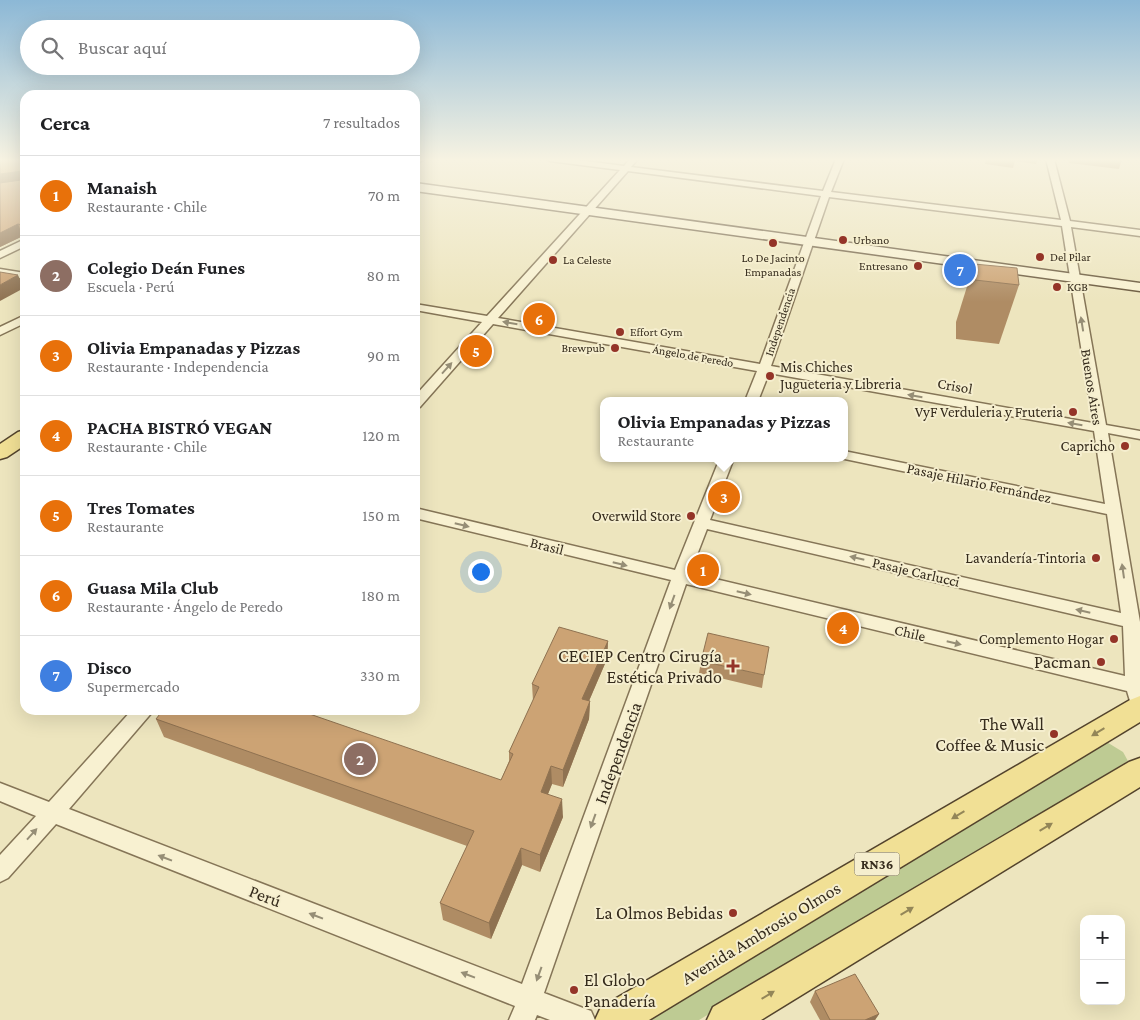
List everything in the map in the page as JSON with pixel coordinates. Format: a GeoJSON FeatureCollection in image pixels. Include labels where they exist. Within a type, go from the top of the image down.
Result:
{"type":"FeatureCollection","features":[{"type":"Feature","properties":{"kind":"main road"},"geometry":{"type":"LineString","coordinates":[[557,207],[1140,287]]}},
{"type":"Feature","properties":{"kind":"main road"},"geometry":{"type":"LineString","coordinates":[[0,453],[20,439]]}},
{"type":"Feature","properties":{"kind":"main road","name":"Avenida Ambrosio Olmos"},"geometry":{"type":"LineString","coordinates":[[614,1020],[1139,696]]}},
{"type":"Feature","properties":{"kind":"main road"},"geometry":{"type":"LineString","coordinates":[[726,1020],[1140,771]]}},
{"type":"Feature","properties":{"kind":"street"},"geometry":{"type":"LineString","coordinates":[[420,398],[593,207]]}},
{"type":"Feature","properties":{"kind":"street","name":"Independencia"},"geometry":{"type":"LineString","coordinates":[[753,397],[820,207]]}},
{"type":"Feature","properties":{"kind":"street"},"geometry":{"type":"LineString","coordinates":[[934,207],[1140,233]]}},
{"type":"Feature","properties":{"kind":"street","name":"Buenos Aires"},"geometry":{"type":"LineString","coordinates":[[1062,207],[1114,511],[1139,696]]}},
{"type":"Feature","properties":{"kind":"street"},"geometry":{"type":"LineString","coordinates":[[0,255],[20,245]]}},
{"type":"Feature","properties":{"kind":"street"},"geometry":{"type":"LineString","coordinates":[[0,272],[20,275]]}},
{"type":"Feature","properties":{"kind":"street","name":"Ángelo de Peredo"},"geometry":{"type":"LineString","coordinates":[[420,308],[764,369]]}},
{"type":"Feature","properties":{"kind":"street"},"geometry":{"type":"LineString","coordinates":[[0,332],[20,321]]}},
{"type":"Feature","properties":{"kind":"street","name":"Crisol"},"geometry":{"type":"LineString","coordinates":[[764,369],[1140,435]]}},
{"type":"Feature","properties":{"kind":"street","name":"Pasaje Hilario Fernández"},"geometry":{"type":"LineString","coordinates":[[848,456],[1114,511]]}},
{"type":"Feature","properties":{"kind":"street","name":"Independencia"},"geometry":{"type":"LineString","coordinates":[[526,1010],[680,578],[725,462]]}},
{"type":"Feature","properties":{"kind":"street","name":"Brasil"},"geometry":{"type":"LineString","coordinates":[[420,514],[680,578]]}},
{"type":"Feature","properties":{"kind":"street","name":"Pasaje Carlucci"},"geometry":{"type":"LineString","coordinates":[[702,523],[1130,622]]}},
{"type":"Feature","properties":{"kind":"street","name":"Chile"},"geometry":{"type":"LineString","coordinates":[[680,578],[1139,696]]}},
{"type":"Feature","properties":{"kind":"street"},"geometry":{"type":"LineString","coordinates":[[0,871],[139,715]]}},
{"type":"Feature","properties":{"kind":"street","name":"Perú"},"geometry":{"type":"LineString","coordinates":[[0,792],[526,1010],[582,1020]]}},
{"type":"Feature","properties":{"kind":"green space"},"geometry":{"type":"Polygon","coordinates":[[[1105,741],[1123,752],[1128,761],[699,1020],[640,1020],[1105,741]]]}},
{"type":"Feature","properties":{"kind":"building"},"geometry":{"type":"Polygon","coordinates":[[[0,207],[20,207],[20,224],[0,233],[0,207]]]}},
{"type":"Feature","properties":{"kind":"building"},"geometry":{"type":"Polygon","coordinates":[[[974,264],[1017,268],[1019,285],[975,280],[974,264]]]}},
{"type":"Feature","properties":{"kind":"building"},"geometry":{"type":"Polygon","coordinates":[[[0,272],[18,275],[0,285],[0,272]]]}},
{"type":"Feature","properties":{"kind":"building"},"geometry":{"type":"Polygon","coordinates":[[[559,627],[608,641],[582,699],[590,701],[563,770],[551,766],[541,792],[562,799],[540,855],[521,848],[489,923],[440,903],[474,831],[156,719],[159,715],[312,715],[501,780],[513,754],[509,752],[539,687],[532,684],[559,627]]]}},
{"type":"Feature","properties":{"kind":"building"},"geometry":{"type":"Polygon","coordinates":[[[708,633],[769,647],[764,675],[701,661],[708,633]]]}},
{"type":"Feature","properties":{"kind":"building"},"geometry":{"type":"Polygon","coordinates":[[[855,974],[879,1014],[865,1020],[830,1020],[815,991],[855,974]]]}},
{"type":"Feature","properties":{"kind":"place","name":"Urbano"},"geometry":{"type":"Point","coordinates":[843,240]}},
{"type":"Feature","properties":{"kind":"place","name":"Lo De Jacinto Empanadas"},"geometry":{"type":"Point","coordinates":[773,243]}},
{"type":"Feature","properties":{"kind":"place","name":"Del Pilar"},"geometry":{"type":"Point","coordinates":[1040,257]}},
{"type":"Feature","properties":{"kind":"place","name":"La Celeste"},"geometry":{"type":"Point","coordinates":[553,260]}},
{"type":"Feature","properties":{"kind":"place","name":"Entresano"},"geometry":{"type":"Point","coordinates":[918,266]}},
{"type":"Feature","properties":{"kind":"place","name":"Disco"},"geometry":{"type":"Point","coordinates":[960,270]}},
{"type":"Feature","properties":{"kind":"place","name":"KGB"},"geometry":{"type":"Point","coordinates":[1057,287]}},
{"type":"Feature","properties":{"kind":"place","name":"Guasa Mila Club"},"geometry":{"type":"Point","coordinates":[539,319]}},
{"type":"Feature","properties":{"kind":"place","name":"Effort Gym"},"geometry":{"type":"Point","coordinates":[620,332]}},
{"type":"Feature","properties":{"kind":"place","name":"Brewpub"},"geometry":{"type":"Point","coordinates":[615,348]}},
{"type":"Feature","properties":{"kind":"place","name":"Tres Tomates"},"geometry":{"type":"Point","coordinates":[476,351]}},
{"type":"Feature","properties":{"kind":"place","name":"Mis Chiches Jugueteria y Libreria"},"geometry":{"type":"Point","coordinates":[770,376]}},
{"type":"Feature","properties":{"kind":"place","name":"VyF Verduleria y Fruteria"},"geometry":{"type":"Point","coordinates":[1073,412]}},
{"type":"Feature","properties":{"kind":"place","name":"Capricho"},"geometry":{"type":"Point","coordinates":[1125,446]}},
{"type":"Feature","properties":{"kind":"place","name":"Olivia Empanadas y Pizzas"},"geometry":{"type":"Point","coordinates":[724,497]}},
{"type":"Feature","properties":{"kind":"place","name":"Overwild Store"},"geometry":{"type":"Point","coordinates":[691,516]}},
{"type":"Feature","properties":{"kind":"place","name":"Lavandería-Tintoria"},"geometry":{"type":"Point","coordinates":[1096,558]}},
{"type":"Feature","properties":{"kind":"place","name":"Manaish"},"geometry":{"type":"Point","coordinates":[703,570]}},
{"type":"Feature","properties":{"kind":"place","name":"PACHA BISTRÓ VEGAN"},"geometry":{"type":"Point","coordinates":[843,628]}},
{"type":"Feature","properties":{"kind":"place","name":"Complemento Hogar"},"geometry":{"type":"Point","coordinates":[1114,639]}},
{"type":"Feature","properties":{"kind":"place","name":"Pacman"},"geometry":{"type":"Point","coordinates":[1101,662]}},
{"type":"Feature","properties":{"kind":"place","name":"CECIEP Centro Cirugía Estética Privado"},"geometry":{"type":"Point","coordinates":[733,666]}},
{"type":"Feature","properties":{"kind":"place","name":"The Wall Coffee & Music"},"geometry":{"type":"Point","coordinates":[1054,734]}},
{"type":"Feature","properties":{"kind":"place","name":"Colegio Deán Funes"},"geometry":{"type":"Point","coordinates":[360,759]}},
{"type":"Feature","properties":{"kind":"place","name":"La Olmos Bebidas"},"geometry":{"type":"Point","coordinates":[733,913]}},
{"type":"Feature","properties":{"kind":"place","name":"El Globo Panadería"},"geometry":{"type":"Point","coordinates":[574,990]}}]}
